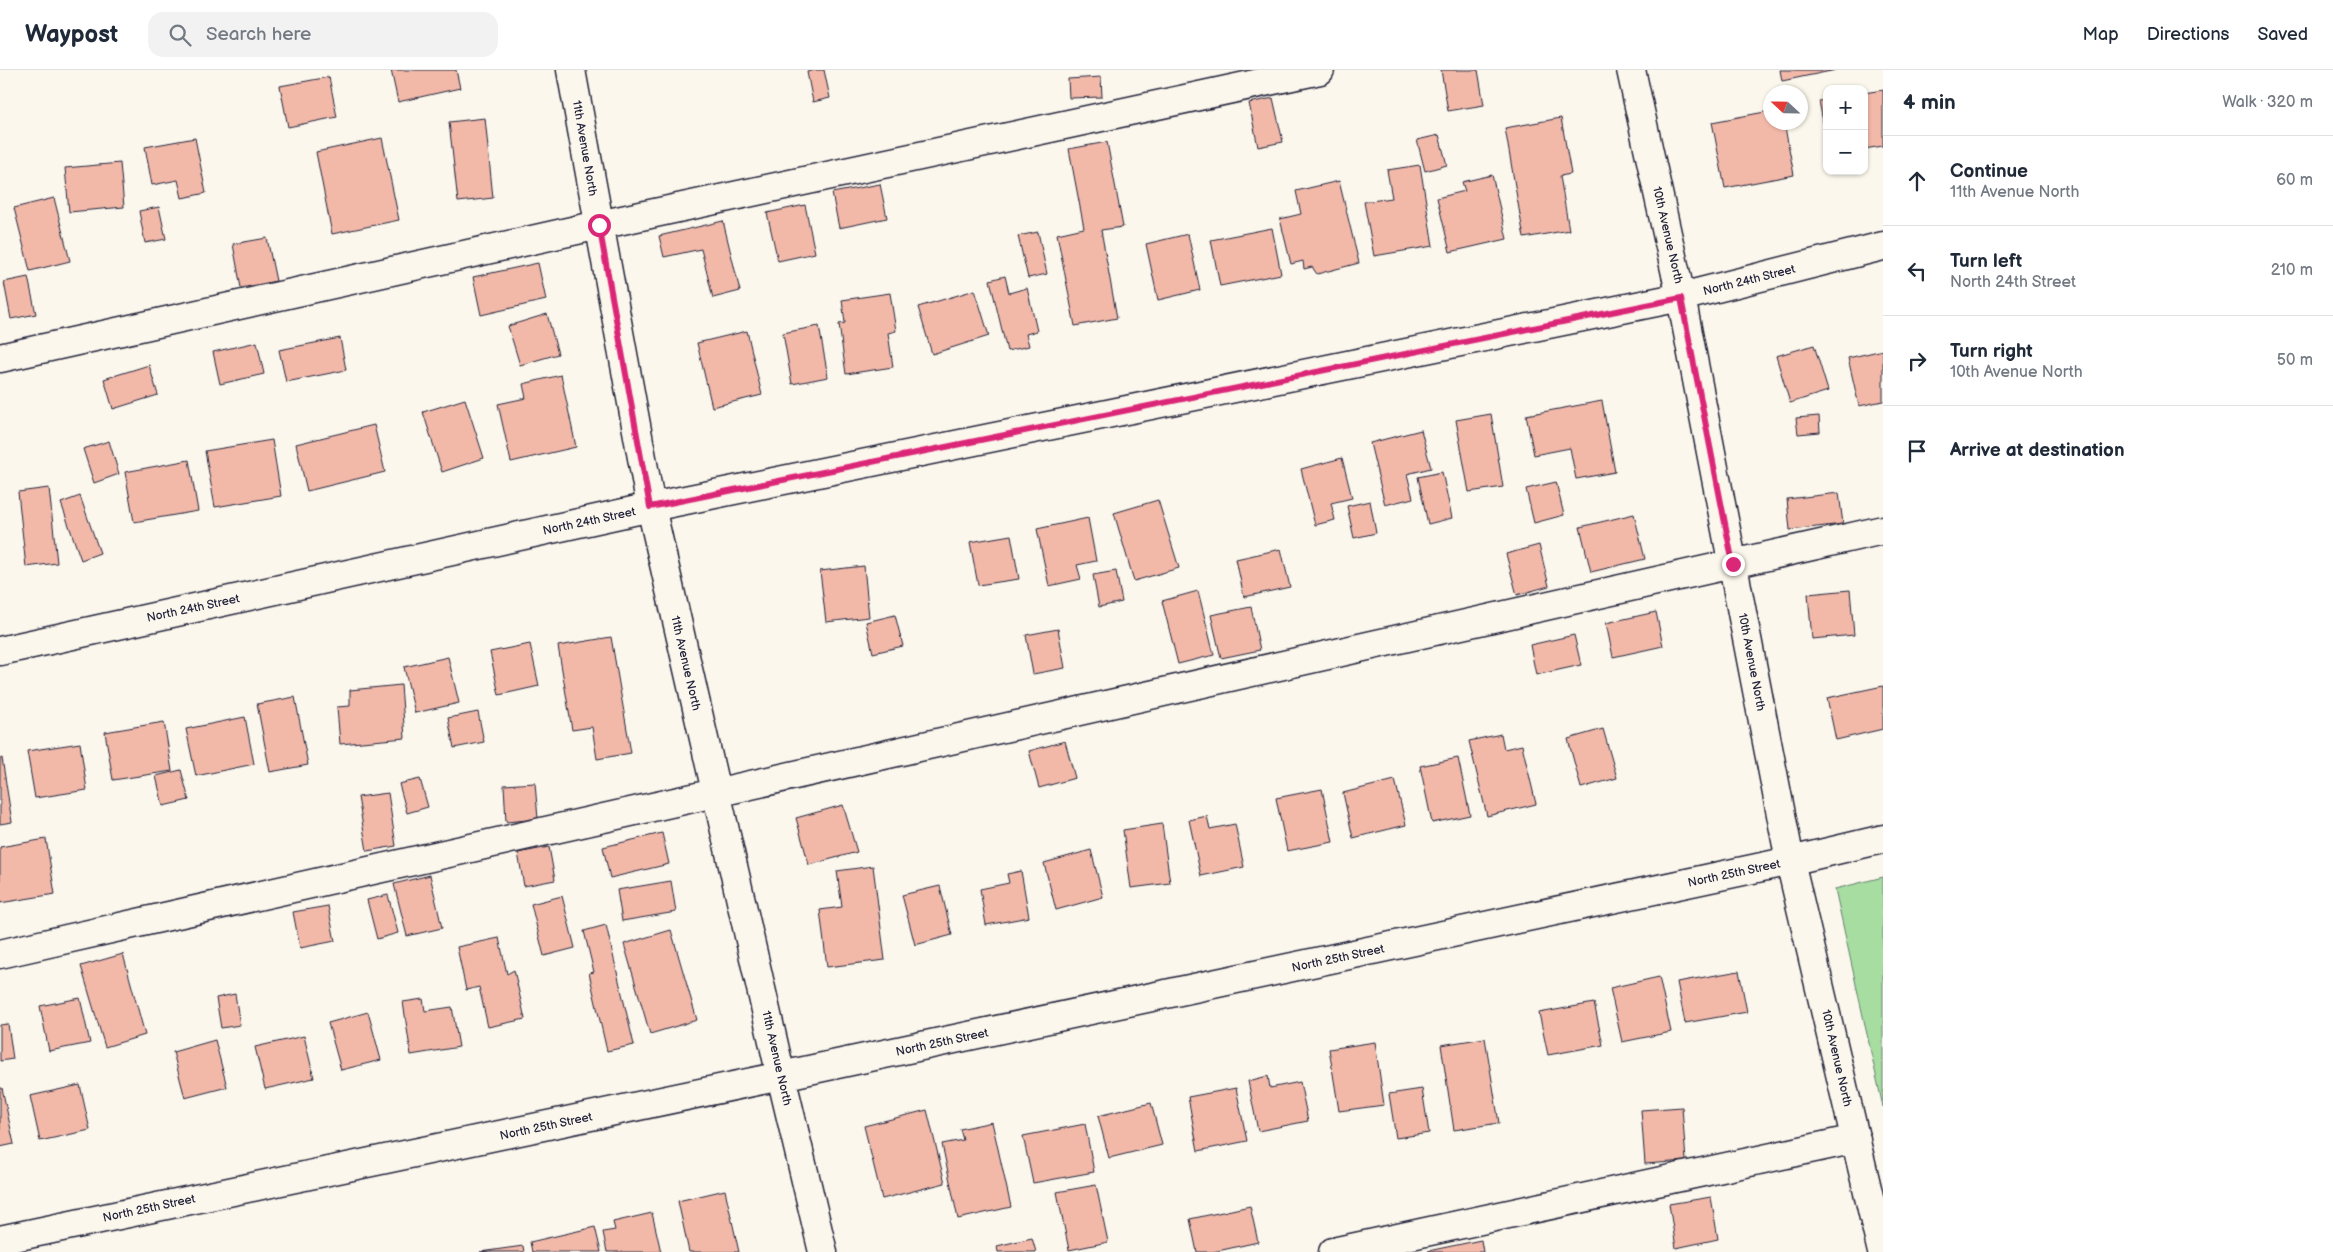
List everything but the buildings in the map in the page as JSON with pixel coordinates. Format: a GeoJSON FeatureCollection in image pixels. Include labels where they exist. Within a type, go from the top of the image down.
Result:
{"type":"FeatureCollection","features":[{"type":"Feature","properties":{"kind":"street","name":"11th Avenue North"},"geometry":{"type":"LineString","coordinates":[[571,70],[650,507],[823,1252]]}},
{"type":"Feature","properties":{"kind":"street"},"geometry":{"type":"LineString","coordinates":[[0,358],[599,225],[1320,70]]}},
{"type":"Feature","properties":{"kind":"street","name":"10th Avenue North"},"geometry":{"type":"LineString","coordinates":[[1631,70],[1681,298],[1790,861],[1882,1252]]}},
{"type":"Feature","properties":{"kind":"street","name":"North 24th Street"},"geometry":{"type":"LineString","coordinates":[[0,651],[650,507],[1681,298],[1883,246]]}},
{"type":"Feature","properties":{"kind":"street"},"geometry":{"type":"LineString","coordinates":[[0,954],[1883,530]]}},
{"type":"Feature","properties":{"kind":"street","name":"North 25th Street"},"geometry":{"type":"LineString","coordinates":[[0,1240],[781,1076],[1790,861],[1883,839]]}},
{"type":"Feature","properties":{"kind":"street"},"geometry":{"type":"LineString","coordinates":[[1333,1252],[1856,1139]]}},
{"type":"Feature","properties":{"kind":"green space"},"geometry":{"type":"Polygon","coordinates":[[[1883,877],[1883,1107],[1835,889],[1883,877]]]}},
{"type":"Feature","properties":{"kind":"route"},"geometry":{"type":"LineString","coordinates":[[599,225],[650,507],[1681,298],[1733,564]]}}]}
